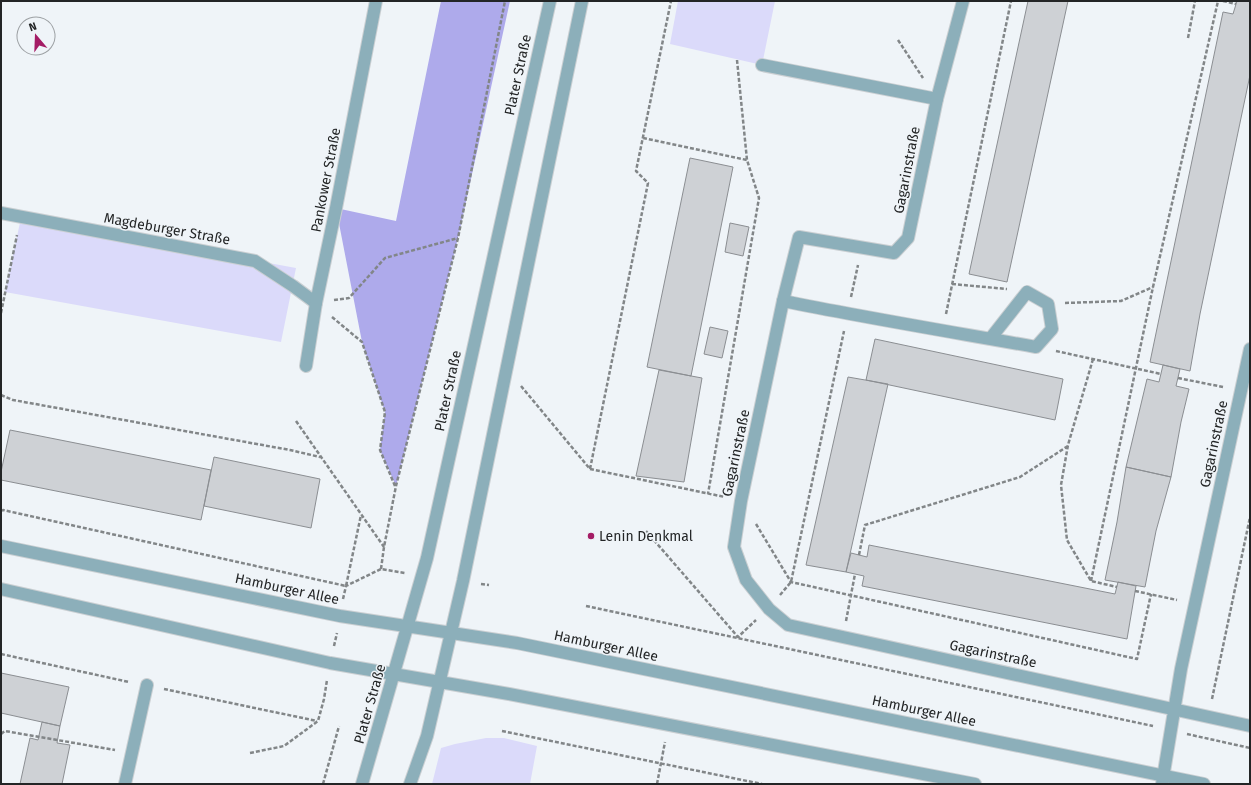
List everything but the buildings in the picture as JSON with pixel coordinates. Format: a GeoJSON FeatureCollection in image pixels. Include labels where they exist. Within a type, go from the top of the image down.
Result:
{"type":"FeatureCollection","features":[{"type":"Feature","properties":{"kind":"street","name":"Pankower Straße"},"geometry":{"type":"LineString","coordinates":[[306,366],[316,303],[376,1]]}},
{"type":"Feature","properties":{"kind":"street","name":"Plater Straße"},"geometry":{"type":"LineString","coordinates":[[362,784],[427,558],[550,1]]}},
{"type":"Feature","properties":{"kind":"street"},"geometry":{"type":"LineString","coordinates":[[410,784],[427,736],[451,633],[582,1]]}},
{"type":"Feature","properties":{"kind":"street","name":"Gagarinstraße"},"geometry":{"type":"LineString","coordinates":[[963,1],[936,99],[908,238],[894,254],[799,237],[783,301],[741,501],[734,547],[746,580],[769,609],[788,625],[1174,710]]}},
{"type":"Feature","properties":{"kind":"street"},"geometry":{"type":"LineString","coordinates":[[762,66],[936,99]]}},
{"type":"Feature","properties":{"kind":"street","name":"Magdeburger Straße"},"geometry":{"type":"LineString","coordinates":[[1,214],[255,261],[316,303]]}},
{"type":"Feature","properties":{"kind":"street"},"geometry":{"type":"LineString","coordinates":[[783,301],[847,314],[942,330],[990,339],[1036,347],[1052,329],[1048,304],[1027,292],[990,339]]}},
{"type":"Feature","properties":{"kind":"street","name":"Gagarinstraße"},"geometry":{"type":"LineString","coordinates":[[1163,780],[1174,710],[1195,604],[1250,349]]}},
{"type":"Feature","properties":{"kind":"street","name":"Hamburger Allee"},"geometry":{"type":"LineString","coordinates":[[1,546],[340,616],[517,643],[1163,780],[1204,784]]}},
{"type":"Feature","properties":{"kind":"street"},"geometry":{"type":"LineString","coordinates":[[1,589],[330,663],[669,724],[975,784]]}},
{"type":"Feature","properties":{"kind":"street"},"geometry":{"type":"LineString","coordinates":[[125,784],[148,686]]}},
{"type":"Feature","properties":{"kind":"street"},"geometry":{"type":"LineString","coordinates":[[1174,710],[1250,726]]}},
{"type":"Feature","properties":{"kind":"path"},"geometry":{"type":"LineString","coordinates":[[1,511],[3,510],[346,586],[381,569],[396,486],[458,238],[505,1]]}},
{"type":"Feature","properties":{"kind":"path"},"geometry":{"type":"LineString","coordinates":[[590,469],[648,182],[636,171],[671,1]]}},
{"type":"Feature","properties":{"kind":"path"},"geometry":{"type":"LineString","coordinates":[[942,330],[1011,1]]}},
{"type":"Feature","properties":{"kind":"path"},"geometry":{"type":"LineString","coordinates":[[1188,38],[1195,1]]}},
{"type":"Feature","properties":{"kind":"path"},"geometry":{"type":"LineString","coordinates":[[1092,581],[1153,287],[1218,1]]}},
{"type":"Feature","properties":{"kind":"path"},"geometry":{"type":"LineString","coordinates":[[1223,1],[1236,4]]}},
{"type":"Feature","properties":{"kind":"path"},"geometry":{"type":"LineString","coordinates":[[898,40],[936,99]]}},
{"type":"Feature","properties":{"kind":"path"},"geometry":{"type":"LineString","coordinates":[[708,494],[760,198],[747,160],[737,60]]}},
{"type":"Feature","properties":{"kind":"path"},"geometry":{"type":"LineString","coordinates":[[643,138],[747,160]]}},
{"type":"Feature","properties":{"kind":"path"},"geometry":{"type":"LineString","coordinates":[[1,312],[21,218]]}},
{"type":"Feature","properties":{"kind":"path"},"geometry":{"type":"LineString","coordinates":[[316,303],[349,298],[385,258],[458,238]]}},
{"type":"Feature","properties":{"kind":"path"},"geometry":{"type":"LineString","coordinates":[[738,638],[769,609],[791,582],[862,248]]}},
{"type":"Feature","properties":{"kind":"path"},"geometry":{"type":"LineString","coordinates":[[952,284],[1027,292]]}},
{"type":"Feature","properties":{"kind":"path"},"geometry":{"type":"LineString","coordinates":[[1048,304],[1121,300],[1153,287]]}},
{"type":"Feature","properties":{"kind":"path"},"geometry":{"type":"LineString","coordinates":[[316,303],[362,342],[385,412],[380,450],[396,486]]}},
{"type":"Feature","properties":{"kind":"path"},"geometry":{"type":"LineString","coordinates":[[1036,347],[1161,374]]}},
{"type":"Feature","properties":{"kind":"path"},"geometry":{"type":"LineString","coordinates":[[1093,359],[1068,445],[1061,485],[1067,540],[1092,581],[1117,586]]}},
{"type":"Feature","properties":{"kind":"path"},"geometry":{"type":"LineString","coordinates":[[506,368],[590,469],[741,501],[791,582],[1137,659],[1151,594]]}},
{"type":"Feature","properties":{"kind":"path"},"geometry":{"type":"LineString","coordinates":[[1178,378],[1241,391]]}},
{"type":"Feature","properties":{"kind":"path"},"geometry":{"type":"LineString","coordinates":[[1,395],[13,400],[290,450],[320,457]]}},
{"type":"Feature","properties":{"kind":"path"},"geometry":{"type":"LineString","coordinates":[[296,421],[384,547]]}},
{"type":"Feature","properties":{"kind":"path"},"geometry":{"type":"LineString","coordinates":[[859,555],[865,525],[1020,477],[1068,445]]}},
{"type":"Feature","properties":{"kind":"path"},"geometry":{"type":"LineString","coordinates":[[250,753],[284,746],[318,721],[324,699],[330,663],[361,515]]}},
{"type":"Feature","properties":{"kind":"path"},"geometry":{"type":"LineString","coordinates":[[1208,717],[1250,517]]}},
{"type":"Feature","properties":{"kind":"path"},"geometry":{"type":"LineString","coordinates":[[646,531],[738,638]]}},
{"type":"Feature","properties":{"kind":"path"},"geometry":{"type":"LineString","coordinates":[[842,636],[855,574]]}},
{"type":"Feature","properties":{"kind":"path"},"geometry":{"type":"LineString","coordinates":[[1135,591],[1195,604]]}},
{"type":"Feature","properties":{"kind":"path"},"geometry":{"type":"LineString","coordinates":[[586,606],[1172,730],[1250,748]]}},
{"type":"Feature","properties":{"kind":"path"},"geometry":{"type":"LineString","coordinates":[[657,784],[669,724]]}},
{"type":"Feature","properties":{"kind":"path"},"geometry":{"type":"LineString","coordinates":[[323,784],[339,726]]}},
{"type":"Feature","properties":{"kind":"path"},"geometry":{"type":"LineString","coordinates":[[1,734],[5,731],[132,753]]}},
{"type":"Feature","properties":{"kind":"path"},"geometry":{"type":"LineString","coordinates":[[502,731],[762,784]]}},
{"type":"Feature","properties":{"kind":"shaded area"},"geometry":{"type":"Polygon","coordinates":[[[441,1],[510,1],[458,238],[396,486],[380,450],[385,412],[362,342],[336,208],[396,221],[441,1]]]}},
{"type":"Feature","properties":{"kind":"shaded area"},"geometry":{"type":"Polygon","coordinates":[[[678,1],[775,1],[762,65],[670,44],[678,1]]]}},
{"type":"Feature","properties":{"kind":"shaded area"},"geometry":{"type":"Polygon","coordinates":[[[21,218],[296,268],[281,342],[5,292],[21,218]]]}},
{"type":"Feature","properties":{"kind":"shaded area"},"geometry":{"type":"Polygon","coordinates":[[[486,738],[504,738],[537,746],[530,784],[432,784],[441,748],[486,738]]]}},
{"type":"Feature","properties":{"kind":"place","name":"Lenin Denkmal"},"geometry":{"type":"Point","coordinates":[591,536]}}]}
